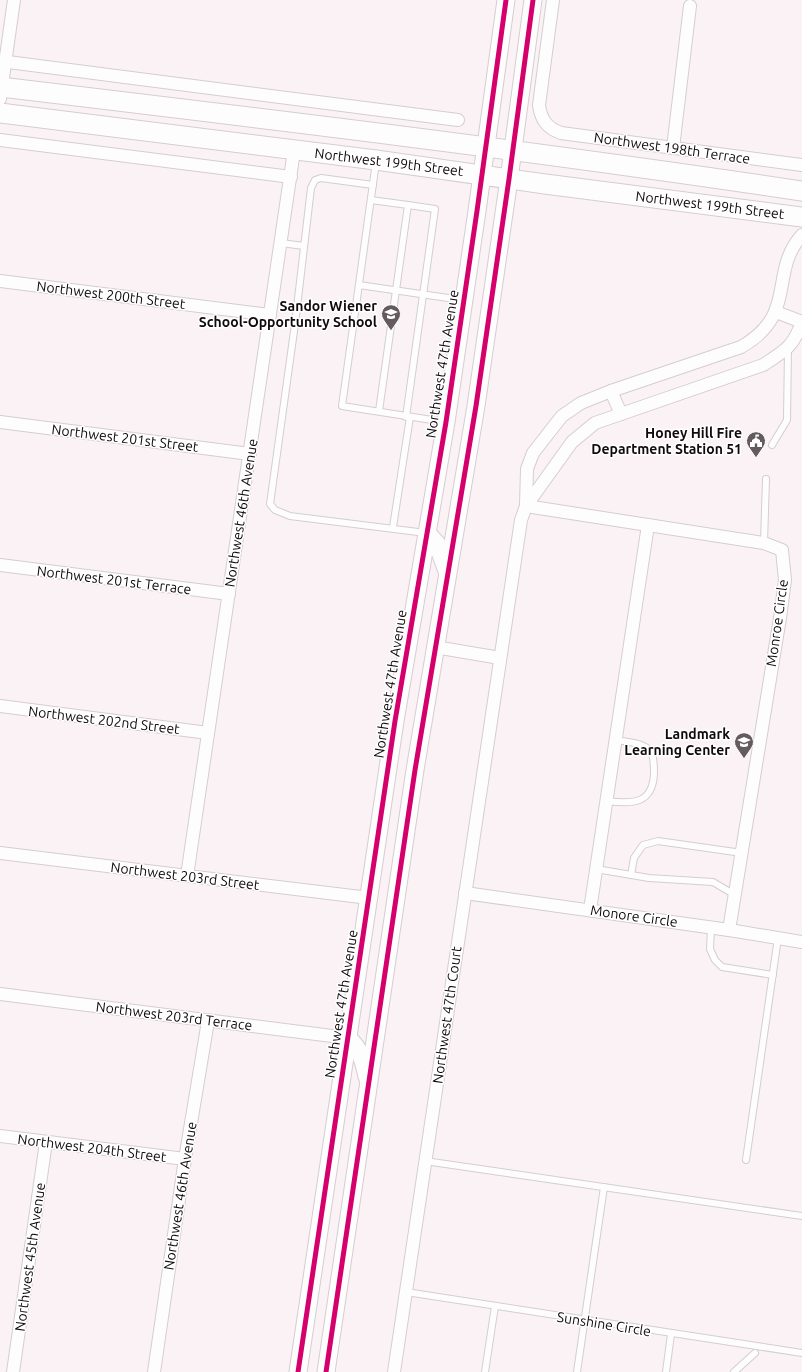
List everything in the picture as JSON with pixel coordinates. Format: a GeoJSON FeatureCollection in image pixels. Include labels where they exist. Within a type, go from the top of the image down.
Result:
{"type":"FeatureCollection","features":[{"type":"Feature","properties":{"kind":"main road","name":"Northwest 47th Avenue"},"geometry":{"type":"LineString","coordinates":[[298,1372],[400,693],[446,422],[506,0]]}},
{"type":"Feature","properties":{"kind":"main road"},"geometry":{"type":"LineString","coordinates":[[326,1372],[435,647],[472,428],[509,179],[533,0]]}},
{"type":"Feature","properties":{"kind":"main road","name":"Northwest 199th Street"},"geometry":{"type":"LineString","coordinates":[[1,91],[253,117],[485,147],[802,191]]}},
{"type":"Feature","properties":{"kind":"main road","name":"Northwest 199th Street"},"geometry":{"type":"LineString","coordinates":[[0,113],[294,151],[376,160],[802,217]]}},
{"type":"Feature","properties":{"kind":"main road"},"geometry":{"type":"LineString","coordinates":[[427,533],[437,544],[447,574]]}},
{"type":"Feature","properties":{"kind":"main road"},"geometry":{"type":"LineString","coordinates":[[369,898],[384,893],[399,881]]}},
{"type":"Feature","properties":{"kind":"main road"},"geometry":{"type":"LineString","coordinates":[[348,1038],[355,1044],[360,1052],[369,1083]]}},
{"type":"Feature","properties":{"kind":"street"},"geometry":{"type":"LineString","coordinates":[[1,91],[2,62],[14,0]]}},
{"type":"Feature","properties":{"kind":"street","name":"Northwest 198th Terrace"},"geometry":{"type":"LineString","coordinates":[[553,0],[539,105],[544,123],[549,127],[561,133],[802,165]]}},
{"type":"Feature","properties":{"kind":"street"},"geometry":{"type":"LineString","coordinates":[[673,148],[690,6]]}},
{"type":"Feature","properties":{"kind":"street"},"geometry":{"type":"LineString","coordinates":[[2,62],[458,120]]}},
{"type":"Feature","properties":{"kind":"street"},"geometry":{"type":"LineString","coordinates":[[0,140],[291,176]]}},
{"type":"Feature","properties":{"kind":"street","name":"Northwest 46th Avenue"},"geometry":{"type":"LineString","coordinates":[[187,876],[294,151]]}},
{"type":"Feature","properties":{"kind":"street"},"geometry":{"type":"LineString","coordinates":[[526,506],[527,469],[533,453],[562,416],[581,403],[611,391],[742,347],[761,333],[776,312],[788,261],[795,243],[802,235]]}},
{"type":"Feature","properties":{"kind":"street","name":"Northwest 200th Street"},"geometry":{"type":"LineString","coordinates":[[0,281],[270,316]]}},
{"type":"Feature","properties":{"kind":"street"},"geometry":{"type":"LineString","coordinates":[[526,506],[572,442],[595,423],[763,365],[788,349],[798,334],[802,322],[776,312]]}},
{"type":"Feature","properties":{"kind":"street"},"geometry":{"type":"LineString","coordinates":[[611,391],[621,414]]}},
{"type":"Feature","properties":{"kind":"street","name":"Northwest 201st Street"},"geometry":{"type":"LineString","coordinates":[[0,422],[250,454]]}},
{"type":"Feature","properties":{"kind":"street","name":"Monroe Circle"},"geometry":{"type":"LineString","coordinates":[[526,506],[764,543],[782,550],[785,580],[729,930]]}},
{"type":"Feature","properties":{"kind":"street","name":"Northwest 47th Court"},"geometry":{"type":"LineString","coordinates":[[394,1372],[521,520],[526,506]]}},
{"type":"Feature","properties":{"kind":"street"},"geometry":{"type":"LineString","coordinates":[[590,910],[648,526]]}},
{"type":"Feature","properties":{"kind":"street","name":"Northwest 201st Terrace"},"geometry":{"type":"LineString","coordinates":[[0,565],[229,594]]}},
{"type":"Feature","properties":{"kind":"street"},"geometry":{"type":"LineString","coordinates":[[435,647],[500,658]]}},
{"type":"Feature","properties":{"kind":"street","name":"Northwest 202nd Street"},"geometry":{"type":"LineString","coordinates":[[0,706],[208,733]]}},
{"type":"Feature","properties":{"kind":"street","name":"Northwest 203rd Street"},"geometry":{"type":"LineString","coordinates":[[0,853],[369,898]]}},
{"type":"Feature","properties":{"kind":"street","name":"Monore Circle"},"geometry":{"type":"LineString","coordinates":[[465,893],[710,927],[802,942]]}},
{"type":"Feature","properties":{"kind":"street","name":"Northwest 203rd Terrace"},"geometry":{"type":"LineString","coordinates":[[0,994],[348,1038]]}},
{"type":"Feature","properties":{"kind":"street","name":"Northwest 46th Avenue"},"geometry":{"type":"LineString","coordinates":[[154,1372],[185,1159],[208,1021]]}},
{"type":"Feature","properties":{"kind":"street","name":"Northwest 204th Street"},"geometry":{"type":"LineString","coordinates":[[0,1136],[185,1159]]}},
{"type":"Feature","properties":{"kind":"street","name":"Northwest 45th Avenue"},"geometry":{"type":"LineString","coordinates":[[13,1372],[46,1142]]}},
{"type":"Feature","properties":{"kind":"lane"},"geometry":{"type":"LineString","coordinates":[[376,160],[342,406],[446,422]]}},
{"type":"Feature","properties":{"kind":"lane"},"geometry":{"type":"LineString","coordinates":[[373,184],[321,178],[316,180],[311,188],[270,504],[276,510],[290,516],[393,527],[427,533]]}},
{"type":"Feature","properties":{"kind":"lane"},"geometry":{"type":"LineString","coordinates":[[371,200],[435,209],[393,527]]}},
{"type":"Feature","properties":{"kind":"lane"},"geometry":{"type":"LineString","coordinates":[[379,411],[408,205]]}},
{"type":"Feature","properties":{"kind":"lane"},"geometry":{"type":"LineString","coordinates":[[281,243],[304,246]]}},
{"type":"Feature","properties":{"kind":"lane"},"geometry":{"type":"LineString","coordinates":[[359,285],[424,293],[464,300]]}},
{"type":"Feature","properties":{"kind":"lane"},"geometry":{"type":"LineString","coordinates":[[772,445],[787,420],[788,349]]}},
{"type":"Feature","properties":{"kind":"lane"},"geometry":{"type":"LineString","coordinates":[[764,543],[766,479]]}},
{"type":"Feature","properties":{"kind":"lane"},"geometry":{"type":"LineString","coordinates":[[606,801],[627,804],[636,802],[646,797],[652,787],[654,776],[654,764],[651,752],[643,746],[616,740]]}},
{"type":"Feature","properties":{"kind":"lane"},"geometry":{"type":"LineString","coordinates":[[631,875],[634,858],[643,845],[658,841],[742,852]]}},
{"type":"Feature","properties":{"kind":"lane"},"geometry":{"type":"LineString","coordinates":[[596,869],[631,875],[713,882],[735,896]]}},
{"type":"Feature","properties":{"kind":"lane"},"geometry":{"type":"LineString","coordinates":[[710,927],[710,949],[715,960],[722,967],[773,976]]}},
{"type":"Feature","properties":{"kind":"lane"},"geometry":{"type":"LineString","coordinates":[[746,1160],[778,938]]}},
{"type":"Feature","properties":{"kind":"lane"},"geometry":{"type":"LineString","coordinates":[[425,1161],[802,1216]]}},
{"type":"Feature","properties":{"kind":"lane"},"geometry":{"type":"LineString","coordinates":[[577,1372],[604,1187]]}},
{"type":"Feature","properties":{"kind":"lane","name":"Sunshine Circle"},"geometry":{"type":"LineString","coordinates":[[406,1292],[584,1321],[802,1353]]}},
{"type":"Feature","properties":{"kind":"lane"},"geometry":{"type":"LineString","coordinates":[[486,1372],[495,1306]]}},
{"type":"Feature","properties":{"kind":"lane"},"geometry":{"type":"LineString","coordinates":[[666,1372],[671,1334]]}},
{"type":"Feature","properties":{"kind":"lane"},"geometry":{"type":"LineString","coordinates":[[734,1372],[755,1353]]}},
{"type":"Feature","properties":{"kind":"cycle path"},"geometry":{"type":"LineString","coordinates":[[298,1372],[395,721],[446,422],[506,0]]}},
{"type":"Feature","properties":{"kind":"cycle path"},"geometry":{"type":"LineString","coordinates":[[326,1372],[415,770],[476,406],[533,0]]}},
{"type":"Feature","properties":{"kind":"place","name":"Sandor Wiener School-Opportunity School"},"geometry":{"type":"Point","coordinates":[391,331]}},
{"type":"Feature","properties":{"kind":"place","name":"Honey Hill Fire Department Station 51"},"geometry":{"type":"Point","coordinates":[756,458]}},
{"type":"Feature","properties":{"kind":"place","name":"Landmark Learning Center"},"geometry":{"type":"Point","coordinates":[744,759]}}]}
